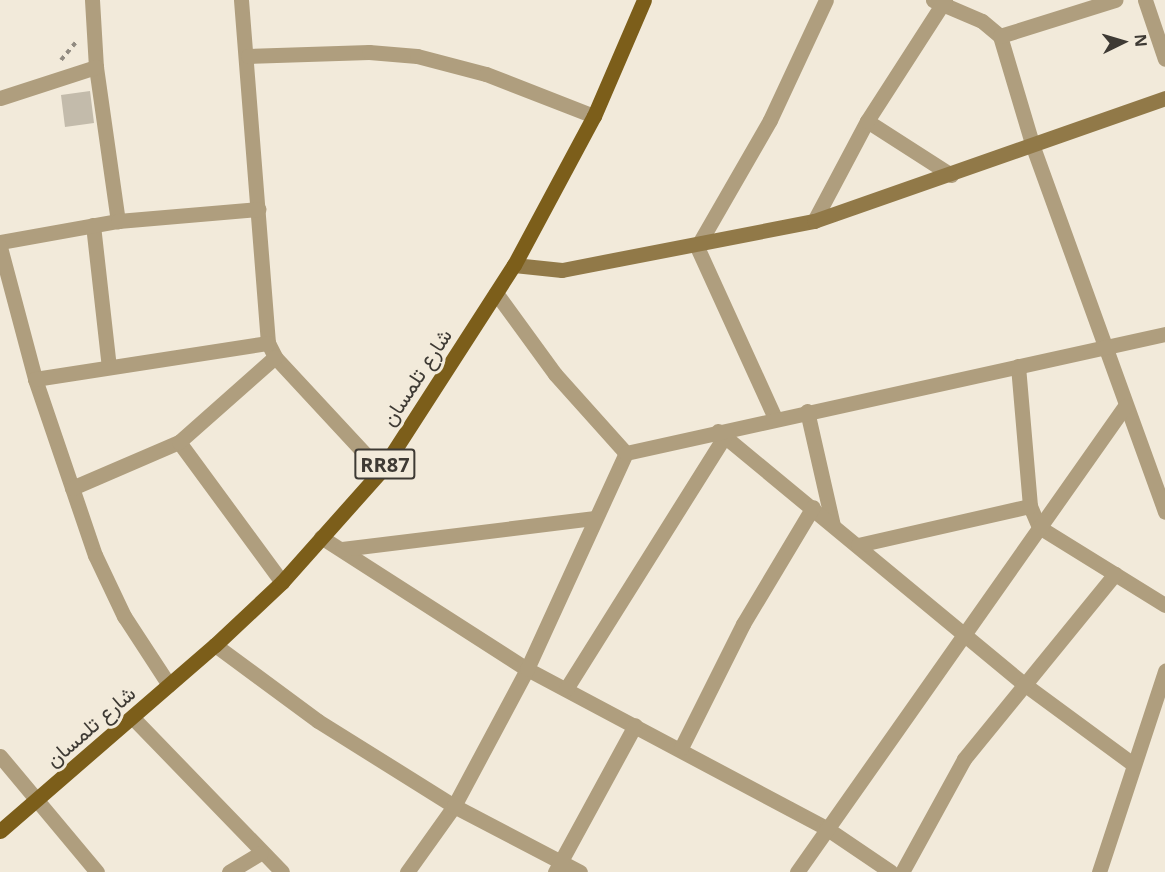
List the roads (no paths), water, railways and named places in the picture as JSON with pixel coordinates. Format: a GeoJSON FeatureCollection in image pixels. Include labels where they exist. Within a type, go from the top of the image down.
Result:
{"type":"FeatureCollection","features":[{"type":"Feature","properties":{"kind":"main road","name":"شارع تلمسان"},"geometry":{"type":"LineString","coordinates":[[0,831],[133,718],[282,582],[381,471],[514,265],[594,116],[644,0]]}},
{"type":"Feature","properties":{"kind":"street"},"geometry":{"type":"LineString","coordinates":[[92,0],[96,67],[118,221]]}},
{"type":"Feature","properties":{"kind":"street"},"geometry":{"type":"LineString","coordinates":[[241,0],[248,56],[258,209],[271,350],[381,471]]}},
{"type":"Feature","properties":{"kind":"street"},"geometry":{"type":"LineString","coordinates":[[697,247],[770,120],[826,0]]}},
{"type":"Feature","properties":{"kind":"street"},"geometry":{"type":"LineString","coordinates":[[1000,36],[1115,0]]}},
{"type":"Feature","properties":{"kind":"street"},"geometry":{"type":"LineString","coordinates":[[1145,0],[1165,59]]}},
{"type":"Feature","properties":{"kind":"street"},"geometry":{"type":"LineString","coordinates":[[814,221],[867,121],[940,1],[1000,36],[1033,147],[1165,512]]}},
{"type":"Feature","properties":{"kind":"street"},"geometry":{"type":"LineString","coordinates":[[248,56],[369,52],[417,57],[486,74],[594,116]]}},
{"type":"Feature","properties":{"kind":"street"},"geometry":{"type":"LineString","coordinates":[[0,98],[96,67]]}},
{"type":"Feature","properties":{"kind":"street"},"geometry":{"type":"LineString","coordinates":[[514,265],[562,270],[697,247],[814,221],[1033,147],[1165,98]]}},
{"type":"Feature","properties":{"kind":"street"},"geometry":{"type":"LineString","coordinates":[[867,121],[951,175]]}},
{"type":"Feature","properties":{"kind":"street"},"geometry":{"type":"LineString","coordinates":[[0,242],[118,221],[258,209]]}},
{"type":"Feature","properties":{"kind":"street"},"geometry":{"type":"LineString","coordinates":[[93,225],[109,367]]}},
{"type":"Feature","properties":{"kind":"street"},"geometry":{"type":"LineString","coordinates":[[697,247],[775,418]]}},
{"type":"Feature","properties":{"kind":"street"},"geometry":{"type":"LineString","coordinates":[[1,256],[35,379],[72,488],[124,616],[169,685]]}},
{"type":"Feature","properties":{"kind":"street"},"geometry":{"type":"LineString","coordinates":[[496,293],[555,374],[626,453]]}},
{"type":"Feature","properties":{"kind":"street"},"geometry":{"type":"LineString","coordinates":[[626,453],[721,434],[775,418],[1105,349],[1165,334]]}},
{"type":"Feature","properties":{"kind":"street"},"geometry":{"type":"LineString","coordinates":[[35,379],[109,367],[271,350]]}},
{"type":"Feature","properties":{"kind":"street"},"geometry":{"type":"LineString","coordinates":[[72,488],[179,442],[271,350]]}},
{"type":"Feature","properties":{"kind":"street"},"geometry":{"type":"LineString","coordinates":[[1018,366],[1030,506],[1039,527],[1165,605]]}},
{"type":"Feature","properties":{"kind":"street"},"geometry":{"type":"LineString","coordinates":[[798,872],[826,828],[969,635],[1039,527],[1125,406]]}},
{"type":"Feature","properties":{"kind":"street"},"geometry":{"type":"LineString","coordinates":[[807,411],[833,525]]}},
{"type":"Feature","properties":{"kind":"street"},"geometry":{"type":"LineString","coordinates":[[721,434],[969,635],[1024,684],[1133,764]]}},
{"type":"Feature","properties":{"kind":"street"},"geometry":{"type":"LineString","coordinates":[[566,689],[721,434]]}},
{"type":"Feature","properties":{"kind":"street"},"geometry":{"type":"LineString","coordinates":[[179,442],[282,582]]}},
{"type":"Feature","properties":{"kind":"street"},"geometry":{"type":"LineString","coordinates":[[407,872],[454,806],[527,669],[626,453]]}},
{"type":"Feature","properties":{"kind":"street"},"geometry":{"type":"LineString","coordinates":[[858,545],[1030,506]]}},
{"type":"Feature","properties":{"kind":"street"},"geometry":{"type":"LineString","coordinates":[[681,748],[743,624],[813,507]]}},
{"type":"Feature","properties":{"kind":"street"},"geometry":{"type":"LineString","coordinates":[[342,549],[595,518]]}},
{"type":"Feature","properties":{"kind":"street"},"geometry":{"type":"LineString","coordinates":[[321,537],[527,669],[681,748],[826,828],[891,872]]}},
{"type":"Feature","properties":{"kind":"street"},"geometry":{"type":"LineString","coordinates":[[902,872],[964,759],[1115,574]]}},
{"type":"Feature","properties":{"kind":"street"},"geometry":{"type":"LineString","coordinates":[[215,645],[318,721],[454,806],[557,867],[580,872]]}},
{"type":"Feature","properties":{"kind":"street"},"geometry":{"type":"LineString","coordinates":[[1099,872],[1133,764],[1164,680]]}},
{"type":"Feature","properties":{"kind":"street"},"geometry":{"type":"LineString","coordinates":[[133,718],[261,853],[282,872]]}},
{"type":"Feature","properties":{"kind":"street"},"geometry":{"type":"LineString","coordinates":[[557,867],[635,725]]}},
{"type":"Feature","properties":{"kind":"street"},"geometry":{"type":"LineString","coordinates":[[0,756],[97,872]]}},
{"type":"Feature","properties":{"kind":"street"},"geometry":{"type":"LineString","coordinates":[[229,872],[261,853]]}}]}
